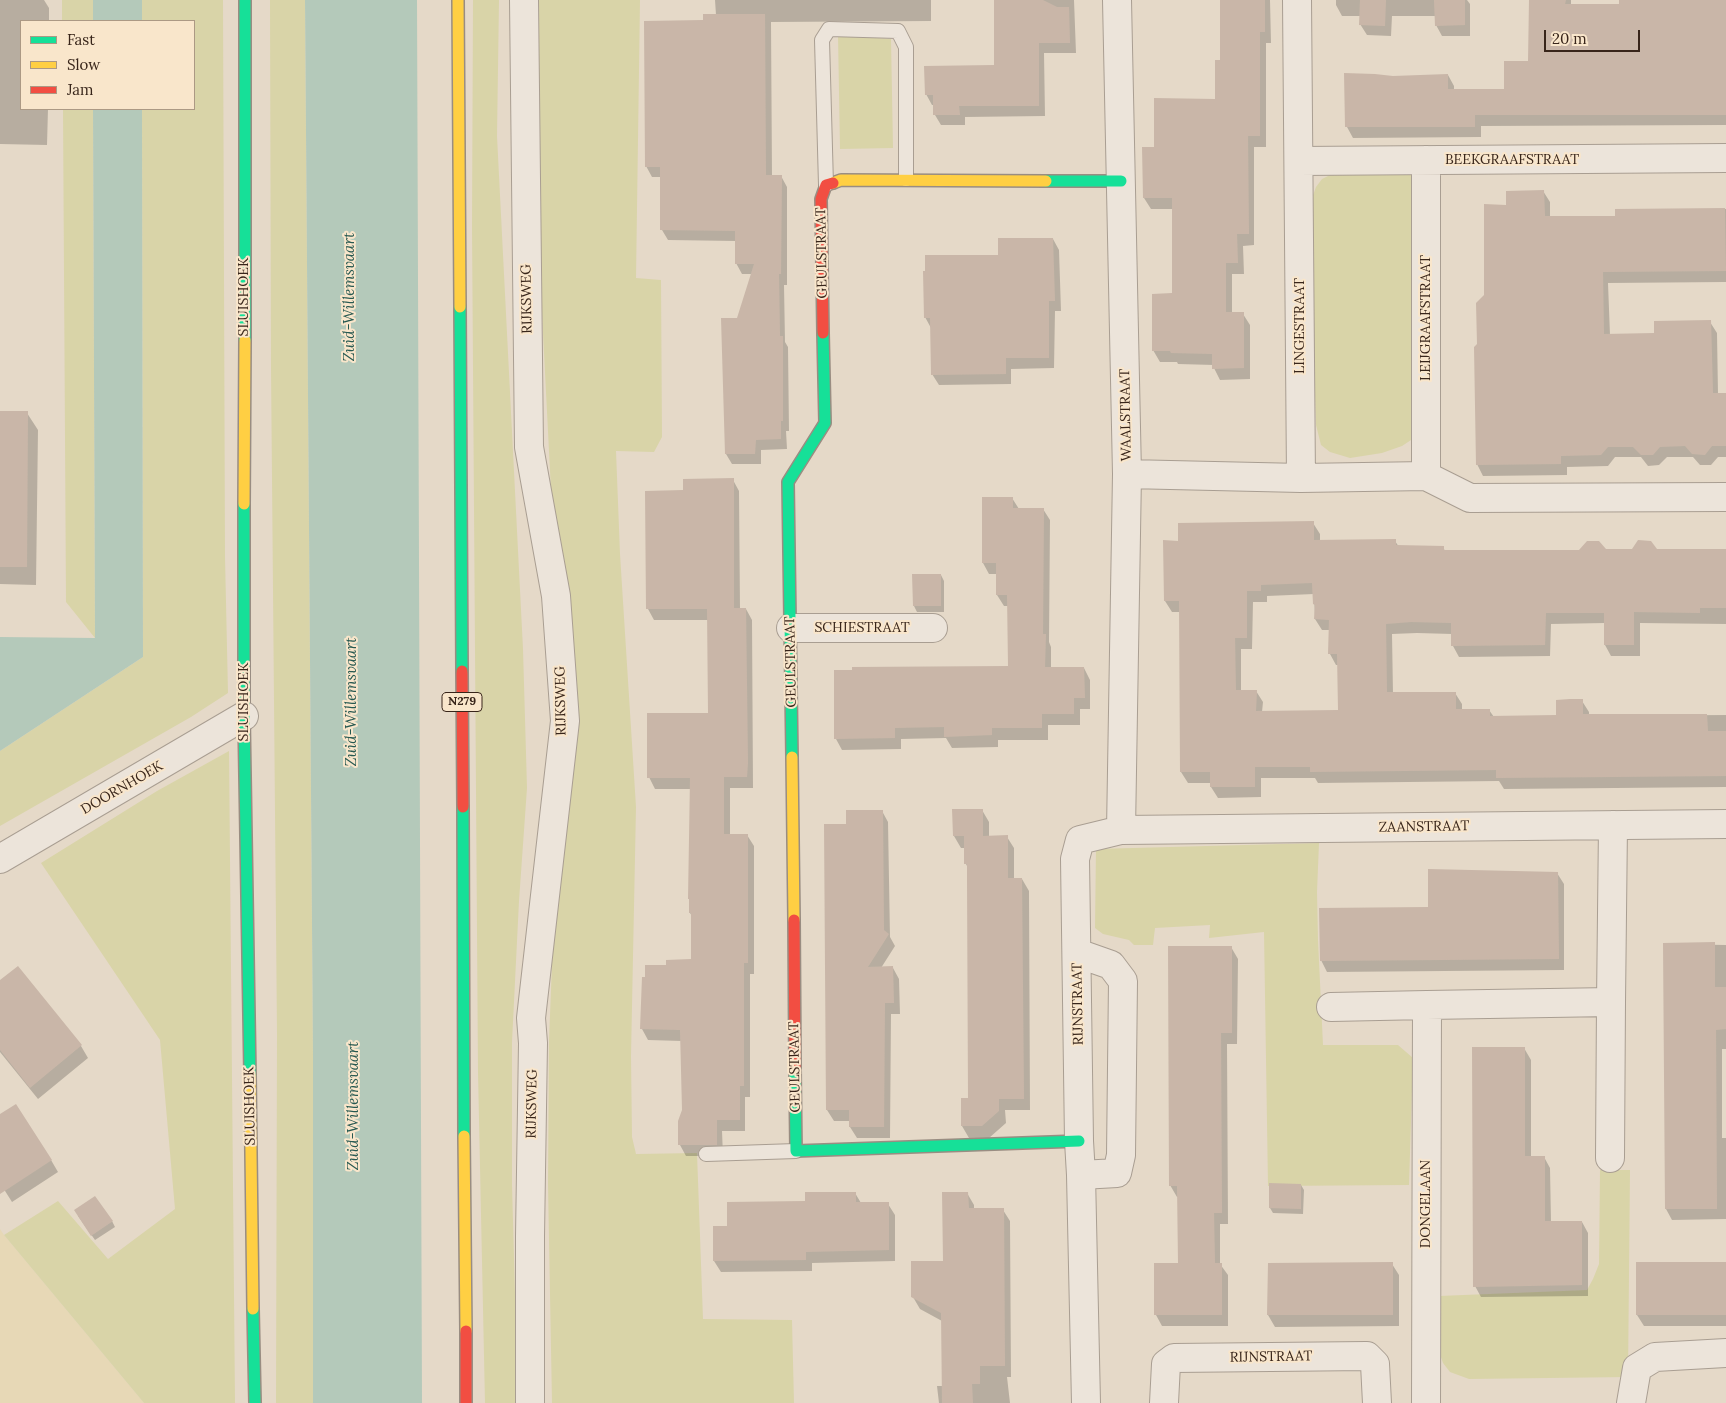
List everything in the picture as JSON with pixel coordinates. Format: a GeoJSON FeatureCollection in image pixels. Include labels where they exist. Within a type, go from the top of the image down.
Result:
{"type":"FeatureCollection","features":[{"type":"Feature","properties":{"kind":"street","name":"SLUISHOEK"},"geometry":{"type":"LineString","coordinates":[[245,0],[244,716],[255,1403]]}},
{"type":"Feature","properties":{"kind":"street","name":"N279"},"geometry":{"type":"LineString","coordinates":[[458,0],[466,1403]]}},
{"type":"Feature","properties":{"kind":"street","name":"RIJKSWEG"},"geometry":{"type":"LineString","coordinates":[[524,0],[529,447],[556,596],[565,721],[531,1018],[533,1043],[530,1403]]}},
{"type":"Feature","properties":{"kind":"street","name":"WAALSTRAAT"},"geometry":{"type":"LineString","coordinates":[[1117,0],[1127,474],[1121,830]]}},
{"type":"Feature","properties":{"kind":"street","name":"LINGESTRAAT"},"geometry":{"type":"LineString","coordinates":[[1297,0],[1301,478]]}},
{"type":"Feature","properties":{"kind":"street","name":"BEEKGRAAFSTRAAT"},"geometry":{"type":"LineString","coordinates":[[1299,161],[1726,158]]}},
{"type":"Feature","properties":{"kind":"street","name":"LEIJGRAAFSTRAAT"},"geometry":{"type":"LineString","coordinates":[[1426,160],[1426,476]]}},
{"type":"Feature","properties":{"kind":"street"},"geometry":{"type":"LineString","coordinates":[[826,185],[841,180],[906,179],[1121,181]]}},
{"type":"Feature","properties":{"kind":"street","name":"GEULSTRAAT"},"geometry":{"type":"LineString","coordinates":[[796,1151],[788,482],[826,424],[821,199],[826,185]]}},
{"type":"Feature","properties":{"kind":"street"},"geometry":{"type":"LineString","coordinates":[[1127,474],[1301,478],[1426,476],[1470,498],[1726,497]]}},
{"type":"Feature","properties":{"kind":"street","name":"SCHIESTRAAT"},"geometry":{"type":"LineString","coordinates":[[791,628],[933,628]]}},
{"type":"Feature","properties":{"kind":"street","name":"DOORNHOEK"},"geometry":{"type":"LineString","coordinates":[[0,859],[244,716]]}},
{"type":"Feature","properties":{"kind":"street","name":"ZAANSTRAAT"},"geometry":{"type":"LineString","coordinates":[[1121,830],[1726,824]]}},
{"type":"Feature","properties":{"kind":"street"},"geometry":{"type":"LineString","coordinates":[[1610,1158],[1613,826]]}},
{"type":"Feature","properties":{"kind":"street","name":"RIJNSTRAAT"},"geometry":{"type":"LineString","coordinates":[[1086,1403],[1079,1141],[1075,859],[1080,840],[1121,830]]}},
{"type":"Feature","properties":{"kind":"street","name":"RIJNSTRAAT"},"geometry":{"type":"LineString","coordinates":[[1077,953],[1111,965],[1123,981],[1121,1155],[1117,1173],[1081,1176]]}},
{"type":"Feature","properties":{"kind":"street"},"geometry":{"type":"LineString","coordinates":[[1331,1007],[1612,1002]]}},
{"type":"Feature","properties":{"kind":"street","name":"DONGELAAN"},"geometry":{"type":"LineString","coordinates":[[1426,1403],[1427,1005]]}},
{"type":"Feature","properties":{"kind":"street"},"geometry":{"type":"LineString","coordinates":[[796,1151],[1079,1141]]}},
{"type":"Feature","properties":{"kind":"street"},"geometry":{"type":"LineString","coordinates":[[1631,1403],[1637,1368],[1655,1357],[1726,1353]]}},
{"type":"Feature","properties":{"kind":"street","name":"RIJNSTRAAT"},"geometry":{"type":"LineString","coordinates":[[1164,1403],[1166,1364],[1174,1358],[1367,1356],[1374,1364],[1377,1403]]}},
{"type":"Feature","properties":{"kind":"lane","name":"GEULSTRAAT"},"geometry":{"type":"LineString","coordinates":[[826,185],[822,40],[829,28],[898,31],[906,47],[906,179]]}},
{"type":"Feature","properties":{"kind":"lane"},"geometry":{"type":"LineString","coordinates":[[706,1154],[796,1151]]}},
{"type":"Feature","properties":{"kind":"shaded area"},"geometry":{"type":"Polygon","coordinates":[[[62,0],[93,0],[93,20],[62,20],[62,0]]]}},
{"type":"Feature","properties":{"kind":"shaded area"},"geometry":{"type":"Polygon","coordinates":[[[142,0],[223,0],[225,557],[228,693],[191,717],[0,826],[0,751],[143,657],[142,110],[195,110],[195,20],[142,20],[142,0]]]}},
{"type":"Feature","properties":{"kind":"shaded area"},"geometry":{"type":"Polygon","coordinates":[[[270,0],[305,0],[313,1057],[313,1403],[276,1403],[277,1034],[270,0]]]}},
{"type":"Feature","properties":{"kind":"shaded area"},"geometry":{"type":"Polygon","coordinates":[[[473,0],[499,0],[497,136],[523,649],[527,788],[512,1042],[512,1185],[518,1403],[485,1403],[478,1072],[472,227],[473,0]]]}},
{"type":"Feature","properties":{"kind":"shaded area"},"geometry":{"type":"Polygon","coordinates":[[[535,0],[640,0],[636,278],[661,280],[662,437],[654,452],[616,451],[620,554],[636,807],[631,1056],[632,1137],[636,1154],[697,1153],[703,1319],[792,1320],[794,1403],[552,1403],[548,1184],[549,1041],[554,912],[559,648],[533,136],[535,0]]]}},
{"type":"Feature","properties":{"kind":"shaded area"},"geometry":{"type":"Polygon","coordinates":[[[838,35],[891,39],[893,148],[840,149],[838,35]]]}},
{"type":"Feature","properties":{"kind":"shaded area"},"geometry":{"type":"Polygon","coordinates":[[[63,110],[93,110],[95,638],[66,602],[63,110]]]}},
{"type":"Feature","properties":{"kind":"shaded area"},"geometry":{"type":"Polygon","coordinates":[[[1416,172],[1417,436],[1402,446],[1382,453],[1350,458],[1330,452],[1321,445],[1316,425],[1312,198],[1316,187],[1322,179],[1334,173],[1383,175],[1416,172]]]}},
{"type":"Feature","properties":{"kind":"shaded area"},"geometry":{"type":"Polygon","coordinates":[[[229,751],[235,1403],[144,1403],[4,1235],[58,1201],[108,1259],[175,1209],[160,1040],[41,863],[157,791],[229,751]]]}},
{"type":"Feature","properties":{"kind":"shaded area"},"geometry":{"type":"Polygon","coordinates":[[[1319,843],[1317,892],[1323,1045],[1398,1045],[1413,1058],[1409,1185],[1268,1186],[1264,932],[1209,938],[1210,925],[1155,928],[1153,945],[1134,945],[1129,940],[1103,934],[1095,928],[1096,849],[1319,843]]]}},
{"type":"Feature","properties":{"kind":"shaded area"},"geometry":{"type":"Polygon","coordinates":[[[1600,1170],[1630,1170],[1628,1377],[1469,1379],[1450,1372],[1443,1363],[1440,1354],[1439,1296],[1587,1290],[1599,1264],[1600,1170]]]}},
{"type":"Feature","properties":{"kind":"shaded area"},"geometry":{"type":"Polygon","coordinates":[[[0,1229],[4,1235],[144,1403],[0,1403],[0,1229]]]}},
{"type":"Feature","properties":{"kind":"water"},"geometry":{"type":"Polygon","coordinates":[[[93,0],[142,0],[142,20],[93,20],[93,0]]]}},
{"type":"Feature","properties":{"kind":"water","name":"Zuid-Willemsvaart"},"geometry":{"type":"Polygon","coordinates":[[[305,0],[417,0],[422,1403],[313,1403],[313,1057],[305,0]]]}},
{"type":"Feature","properties":{"kind":"water"},"geometry":{"type":"Polygon","coordinates":[[[93,110],[142,110],[143,657],[0,751],[0,637],[95,638],[93,110]]]}},
{"type":"Feature","properties":{"kind":"building"},"geometry":{"type":"Polygon","coordinates":[[[994,0],[1043,0],[1057,7],[1069,7],[1070,43],[1039,43],[1039,106],[959,106],[960,115],[933,115],[933,95],[925,95],[924,66],[994,65],[994,0]]]}},
{"type":"Feature","properties":{"kind":"building"},"geometry":{"type":"Polygon","coordinates":[[[1220,0],[1265,0],[1265,32],[1260,32],[1260,136],[1248,136],[1249,234],[1237,234],[1238,263],[1226,263],[1226,312],[1244,312],[1244,368],[1212,369],[1212,354],[1152,351],[1152,294],[1172,293],[1172,198],[1143,198],[1142,147],[1154,147],[1154,98],[1215,99],[1215,60],[1220,60],[1220,0]]]}},
{"type":"Feature","properties":{"kind":"building"},"geometry":{"type":"Polygon","coordinates":[[[1360,0],[1386,0],[1385,26],[1359,25],[1360,0]]]}},
{"type":"Feature","properties":{"kind":"building"},"geometry":{"type":"Polygon","coordinates":[[[1434,0],[1465,0],[1465,25],[1435,26],[1434,0]]]}},
{"type":"Feature","properties":{"kind":"building"},"geometry":{"type":"Polygon","coordinates":[[[1529,0],[1566,0],[1565,4],[1619,4],[1619,0],[1726,0],[1726,115],[1475,115],[1475,127],[1345,127],[1344,73],[1393,76],[1448,74],[1448,89],[1504,89],[1504,61],[1528,61],[1529,0]]]}},
{"type":"Feature","properties":{"kind":"building"},"geometry":{"type":"Polygon","coordinates":[[[703,14],[765,14],[766,175],[782,175],[781,274],[779,274],[780,336],[783,336],[783,421],[781,421],[781,439],[756,440],[755,454],[725,454],[721,318],[737,318],[754,264],[735,264],[735,231],[660,230],[660,167],[645,167],[644,21],[703,20],[703,14]]]}},
{"type":"Feature","properties":{"kind":"building"},"geometry":{"type":"Polygon","coordinates":[[[1544,190],[1545,216],[1615,216],[1615,209],[1725,208],[1726,271],[1603,272],[1604,334],[1654,333],[1654,321],[1711,320],[1713,393],[1726,393],[1726,446],[1712,446],[1705,455],[1692,454],[1685,446],[1660,447],[1653,455],[1641,455],[1633,447],[1608,447],[1601,455],[1561,456],[1561,464],[1476,465],[1474,347],[1477,344],[1476,303],[1484,295],[1484,204],[1506,205],[1506,191],[1544,190]]]}},
{"type":"Feature","properties":{"kind":"building"},"geometry":{"type":"Polygon","coordinates":[[[998,238],[1053,238],[1055,301],[1049,301],[1049,358],[1006,358],[1006,374],[931,375],[930,318],[924,318],[923,271],[925,271],[925,255],[998,255],[998,238]]]}},
{"type":"Feature","properties":{"kind":"building"},"geometry":{"type":"Polygon","coordinates":[[[0,411],[28,411],[27,567],[0,567],[0,411]]]}},
{"type":"Feature","properties":{"kind":"building"},"geometry":{"type":"Polygon","coordinates":[[[734,478],[734,608],[746,608],[748,763],[747,777],[724,777],[724,834],[748,834],[748,963],[744,963],[744,1086],[740,1086],[740,1120],[717,1120],[717,1145],[678,1145],[678,1121],[682,1110],[680,1030],[640,1029],[642,977],[645,977],[645,965],[666,965],[666,960],[691,959],[691,913],[689,913],[688,899],[690,778],[647,778],[647,713],[708,713],[707,609],[646,609],[645,491],[683,490],[683,479],[734,478]]]}},
{"type":"Feature","properties":{"kind":"building"},"geometry":{"type":"Polygon","coordinates":[[[982,497],[1013,497],[1013,508],[1044,508],[1043,634],[1046,634],[1045,667],[1084,667],[1085,698],[1074,698],[1074,714],[1042,714],[1042,728],[992,728],[992,735],[944,737],[944,727],[895,728],[895,738],[834,739],[834,670],[852,670],[852,667],[1008,666],[1007,595],[996,595],[996,563],[982,563],[982,497]]]}},
{"type":"Feature","properties":{"kind":"building"},"geometry":{"type":"Polygon","coordinates":[[[1314,521],[1314,540],[1396,539],[1396,545],[1444,546],[1444,550],[1579,550],[1587,541],[1599,541],[1606,549],[1632,549],[1638,540],[1651,541],[1657,549],[1726,549],[1726,608],[1700,608],[1700,613],[1634,612],[1634,645],[1604,645],[1604,613],[1546,613],[1545,645],[1451,646],[1451,623],[1411,622],[1386,624],[1387,692],[1456,692],[1456,709],[1490,709],[1490,716],[1556,715],[1556,700],[1570,699],[1583,699],[1583,714],[1707,714],[1708,731],[1726,731],[1726,776],[1496,778],[1496,770],[1310,772],[1310,767],[1255,767],[1255,787],[1210,787],[1210,772],[1180,772],[1179,601],[1164,601],[1163,540],[1178,541],[1178,523],[1314,521]],[[1312,583],[1261,585],[1261,591],[1247,591],[1247,638],[1235,638],[1236,690],[1257,690],[1256,711],[1338,710],[1337,654],[1328,654],[1329,620],[1314,619],[1315,605],[1313,604],[1312,583]]]}},
{"type":"Feature","properties":{"kind":"building"},"geometry":{"type":"Polygon","coordinates":[[[912,574],[941,574],[941,606],[913,606],[912,574]]]}},
{"type":"Feature","properties":{"kind":"building"},"geometry":{"type":"Polygon","coordinates":[[[952,809],[983,809],[983,836],[1008,835],[1008,878],[1022,878],[1024,1099],[999,1099],[999,1111],[982,1126],[961,1126],[961,1098],[968,1098],[967,864],[964,864],[964,836],[953,836],[952,809]]]}},
{"type":"Feature","properties":{"kind":"building"},"geometry":{"type":"Polygon","coordinates":[[[846,810],[883,810],[884,930],[889,934],[868,967],[893,966],[894,1003],[885,1003],[884,1127],[849,1127],[849,1110],[826,1110],[824,824],[846,824],[846,810]]]}},
{"type":"Feature","properties":{"kind":"building"},"geometry":{"type":"Polygon","coordinates":[[[1428,869],[1558,872],[1559,959],[1320,961],[1319,908],[1428,907],[1428,869]]]}},
{"type":"Feature","properties":{"kind":"building"},"geometry":{"type":"Polygon","coordinates":[[[1715,942],[1715,987],[1726,987],[1726,1029],[1716,1030],[1717,1209],[1665,1209],[1663,943],[1715,942]]]}},
{"type":"Feature","properties":{"kind":"building"},"geometry":{"type":"Polygon","coordinates":[[[1168,946],[1232,946],[1232,1033],[1221,1033],[1222,1213],[1214,1213],[1215,1263],[1222,1263],[1222,1315],[1154,1315],[1154,1263],[1178,1263],[1177,1186],[1169,1186],[1168,946]]]}},
{"type":"Feature","properties":{"kind":"building"},"geometry":{"type":"Polygon","coordinates":[[[18,966],[82,1045],[30,1088],[0,1050],[0,980],[18,966]]]}},
{"type":"Feature","properties":{"kind":"building"},"geometry":{"type":"Polygon","coordinates":[[[1472,1047],[1525,1047],[1525,1156],[1545,1156],[1545,1221],[1582,1221],[1582,1285],[1473,1287],[1472,1047]]]}},
{"type":"Feature","properties":{"kind":"building"},"geometry":{"type":"Polygon","coordinates":[[[16,1104],[52,1160],[0,1194],[0,1114],[16,1104]]]}},
{"type":"Feature","properties":{"kind":"building"},"geometry":{"type":"Polygon","coordinates":[[[1269,1183],[1301,1184],[1301,1209],[1269,1208],[1269,1183]]]}},
{"type":"Feature","properties":{"kind":"building"},"geometry":{"type":"Polygon","coordinates":[[[805,1192],[856,1192],[856,1202],[889,1202],[889,1250],[806,1252],[806,1260],[713,1261],[713,1226],[727,1226],[727,1202],[805,1201],[805,1192]]]}},
{"type":"Feature","properties":{"kind":"building"},"geometry":{"type":"Polygon","coordinates":[[[942,1192],[968,1192],[969,1208],[1004,1208],[1005,1366],[980,1366],[980,1384],[972,1384],[973,1403],[942,1403],[941,1313],[911,1297],[911,1261],[943,1261],[942,1192]]]}},
{"type":"Feature","properties":{"kind":"building"},"geometry":{"type":"Polygon","coordinates":[[[95,1196],[113,1221],[91,1236],[74,1210],[95,1196]]]}},
{"type":"Feature","properties":{"kind":"building"},"geometry":{"type":"Polygon","coordinates":[[[1393,1262],[1393,1315],[1267,1315],[1268,1263],[1393,1262]]]}},
{"type":"Feature","properties":{"kind":"building"},"geometry":{"type":"Polygon","coordinates":[[[1636,1262],[1726,1262],[1726,1315],[1636,1315],[1636,1262]]]}},
{"type":"Feature","properties":{"kind":"traffic: fast"},"geometry":{"type":"LineString","coordinates":[[245,0],[245,340]]}},
{"type":"Feature","properties":{"kind":"traffic: fast"},"geometry":{"type":"LineString","coordinates":[[1046,181],[1121,181]]}},
{"type":"Feature","properties":{"kind":"traffic: fast"},"geometry":{"type":"LineString","coordinates":[[460,307],[462,671]]}},
{"type":"Feature","properties":{"kind":"traffic: fast"},"geometry":{"type":"LineString","coordinates":[[792,757],[788,482],[825,423],[823,333]]}},
{"type":"Feature","properties":{"kind":"traffic: fast"},"geometry":{"type":"LineString","coordinates":[[244,504],[244,716],[250,1075]]}},
{"type":"Feature","properties":{"kind":"traffic: fast"},"geometry":{"type":"LineString","coordinates":[[463,807],[464,1136]]}},
{"type":"Feature","properties":{"kind":"traffic: fast"},"geometry":{"type":"LineString","coordinates":[[795,1069],[796,1151],[1079,1141]]}},
{"type":"Feature","properties":{"kind":"traffic: fast"},"geometry":{"type":"LineString","coordinates":[[253,1309],[255,1403]]}},
{"type":"Feature","properties":{"kind":"traffic: slow"},"geometry":{"type":"LineString","coordinates":[[458,0],[460,307]]}},
{"type":"Feature","properties":{"kind":"traffic: slow"},"geometry":{"type":"LineString","coordinates":[[833,183],[841,180],[1046,181]]}},
{"type":"Feature","properties":{"kind":"traffic: slow"},"geometry":{"type":"LineString","coordinates":[[244,504],[245,340]]}},
{"type":"Feature","properties":{"kind":"traffic: slow"},"geometry":{"type":"LineString","coordinates":[[792,757],[794,920]]}},
{"type":"Feature","properties":{"kind":"traffic: slow"},"geometry":{"type":"LineString","coordinates":[[250,1075],[253,1309]]}},
{"type":"Feature","properties":{"kind":"traffic: slow"},"geometry":{"type":"LineString","coordinates":[[464,1136],[466,1331]]}},
{"type":"Feature","properties":{"kind":"traffic: jam"},"geometry":{"type":"LineString","coordinates":[[823,333],[821,199],[826,185],[833,183]]}},
{"type":"Feature","properties":{"kind":"traffic: jam"},"geometry":{"type":"LineString","coordinates":[[462,671],[463,807]]}},
{"type":"Feature","properties":{"kind":"traffic: jam"},"geometry":{"type":"LineString","coordinates":[[794,920],[795,1069]]}},
{"type":"Feature","properties":{"kind":"traffic: jam"},"geometry":{"type":"LineString","coordinates":[[466,1331],[466,1403]]}}]}
